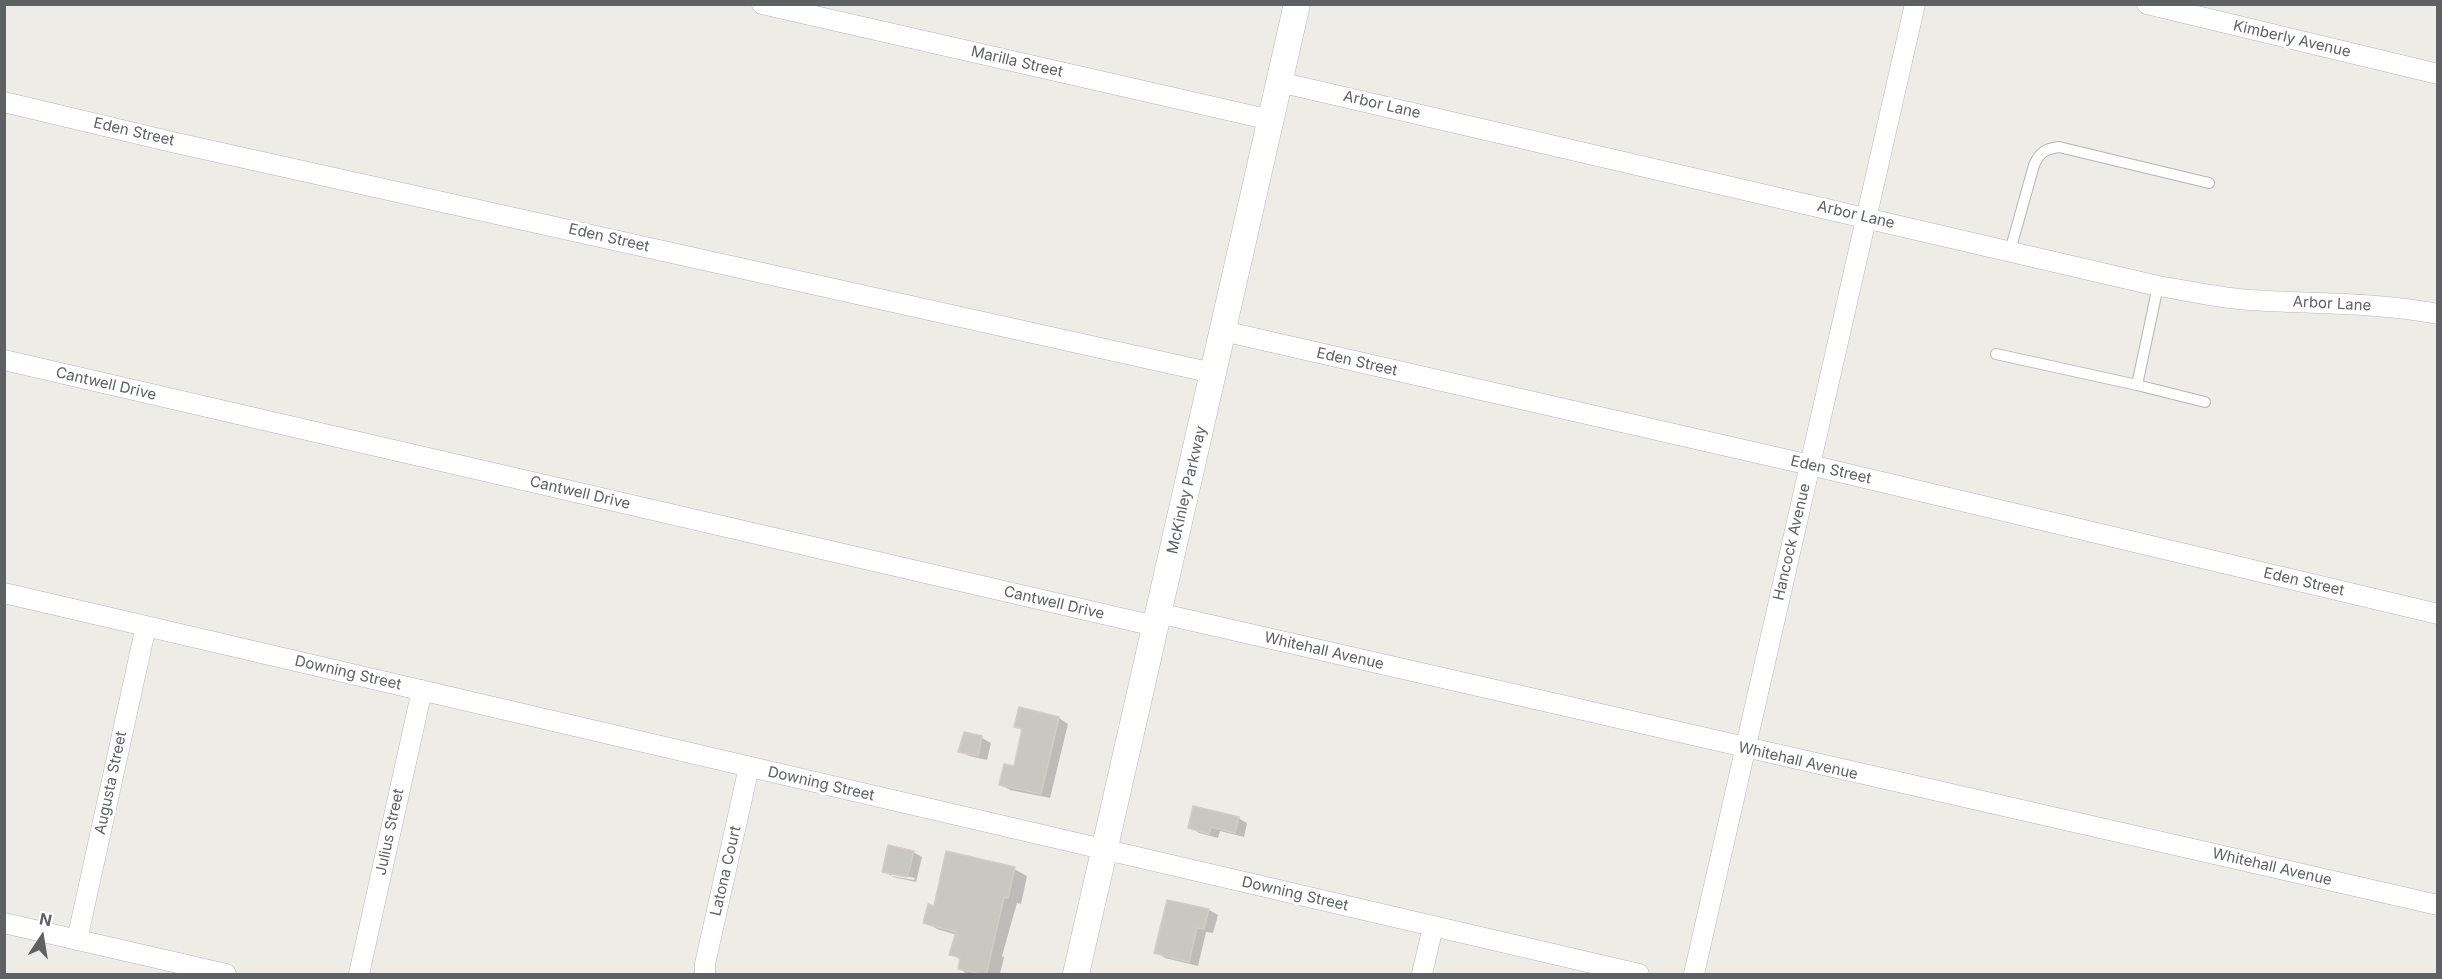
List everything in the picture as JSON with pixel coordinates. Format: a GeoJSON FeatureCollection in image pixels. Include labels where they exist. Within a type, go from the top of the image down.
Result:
{"type":"FeatureCollection","features":[{"type":"Feature","properties":{"kind":"street","name":"Marilla Street"},"geometry":{"type":"LineString","coordinates":[[762,4],[1271,120]]}},
{"type":"Feature","properties":{"kind":"street","name":"McKinley Parkway"},"geometry":{"type":"LineString","coordinates":[[1076,975],[1297,4]]}},
{"type":"Feature","properties":{"kind":"street","name":"Hancock Avenue"},"geometry":{"type":"LineString","coordinates":[[1694,975],[1915,4]]}},
{"type":"Feature","properties":{"kind":"street","name":"Kimberly Avenue"},"geometry":{"type":"LineString","coordinates":[[2147,4],[2438,74]]}},
{"type":"Feature","properties":{"kind":"street","name":"Arbor Lane"},"geometry":{"type":"LineString","coordinates":[[1279,82],[2158,286],[2209,296],[2378,307],[2438,314]]}},
{"type":"Feature","properties":{"kind":"street","name":"Eden Street"},"geometry":{"type":"LineString","coordinates":[[4,102],[172,142],[1213,373]]}},
{"type":"Feature","properties":{"kind":"street","name":"Eden Street"},"geometry":{"type":"LineString","coordinates":[[1223,331],[1810,465],[2438,614]]}},
{"type":"Feature","properties":{"kind":"street","name":"Cantwell Drive"},"geometry":{"type":"LineString","coordinates":[[4,360],[1157,620]]}},
{"type":"Feature","properties":{"kind":"street","name":"Downing Street"},"geometry":{"type":"LineString","coordinates":[[4,593],[1638,975]]}},
{"type":"Feature","properties":{"kind":"street","name":"Whitehall Avenue"},"geometry":{"type":"LineString","coordinates":[[1157,620],[2438,905]]}},
{"type":"Feature","properties":{"kind":"street","name":"Augusta Street"},"geometry":{"type":"LineString","coordinates":[[76,940],[146,626]]}},
{"type":"Feature","properties":{"kind":"street","name":"Julius Street"},"geometry":{"type":"LineString","coordinates":[[359,975],[422,690]]}},
{"type":"Feature","properties":{"kind":"street","name":"Latona Court"},"geometry":{"type":"LineString","coordinates":[[705,975],[705,964],[749,767]]}},
{"type":"Feature","properties":{"kind":"street"},"geometry":{"type":"LineString","coordinates":[[4,923],[226,975]]}},
{"type":"Feature","properties":{"kind":"street"},"geometry":{"type":"LineString","coordinates":[[1422,975],[1433,927]]}},
{"type":"Feature","properties":{"kind":"lane"},"geometry":{"type":"LineString","coordinates":[[2010,251],[2034,165],[2038,155],[2045,149],[2059,147],[2209,183]]}},
{"type":"Feature","properties":{"kind":"lane"},"geometry":{"type":"LineString","coordinates":[[2137,385],[2158,286]]}},
{"type":"Feature","properties":{"kind":"lane"},"geometry":{"type":"LineString","coordinates":[[1995,354],[2205,402]]}},
{"type":"Feature","properties":{"kind":"building"},"geometry":{"type":"Polygon","coordinates":[[[1019,707],[1059,717],[1041,794],[999,785],[1004,764],[1014,766],[1022,729],[1014,727],[1019,707]]]}},
{"type":"Feature","properties":{"kind":"building"},"geometry":{"type":"Polygon","coordinates":[[[964,732],[982,736],[978,756],[958,752],[964,732]]]}},
{"type":"Feature","properties":{"kind":"building"},"geometry":{"type":"Polygon","coordinates":[[[1193,806],[1239,817],[1235,833],[1211,827],[1209,834],[1188,828],[1193,806]]]}},
{"type":"Feature","properties":{"kind":"building"},"geometry":{"type":"Polygon","coordinates":[[[888,845],[914,851],[907,877],[882,872],[888,845]]]}},
{"type":"Feature","properties":{"kind":"building"},"geometry":{"type":"Polygon","coordinates":[[[946,851],[1015,867],[1008,898],[1004,897],[986,975],[958,969],[960,957],[949,955],[956,932],[923,923],[928,904],[934,906],[946,851]]]}},
{"type":"Feature","properties":{"kind":"building"},"geometry":{"type":"Polygon","coordinates":[[[1167,900],[1209,909],[1204,929],[1197,928],[1189,962],[1154,953],[1167,900]]]}}]}
